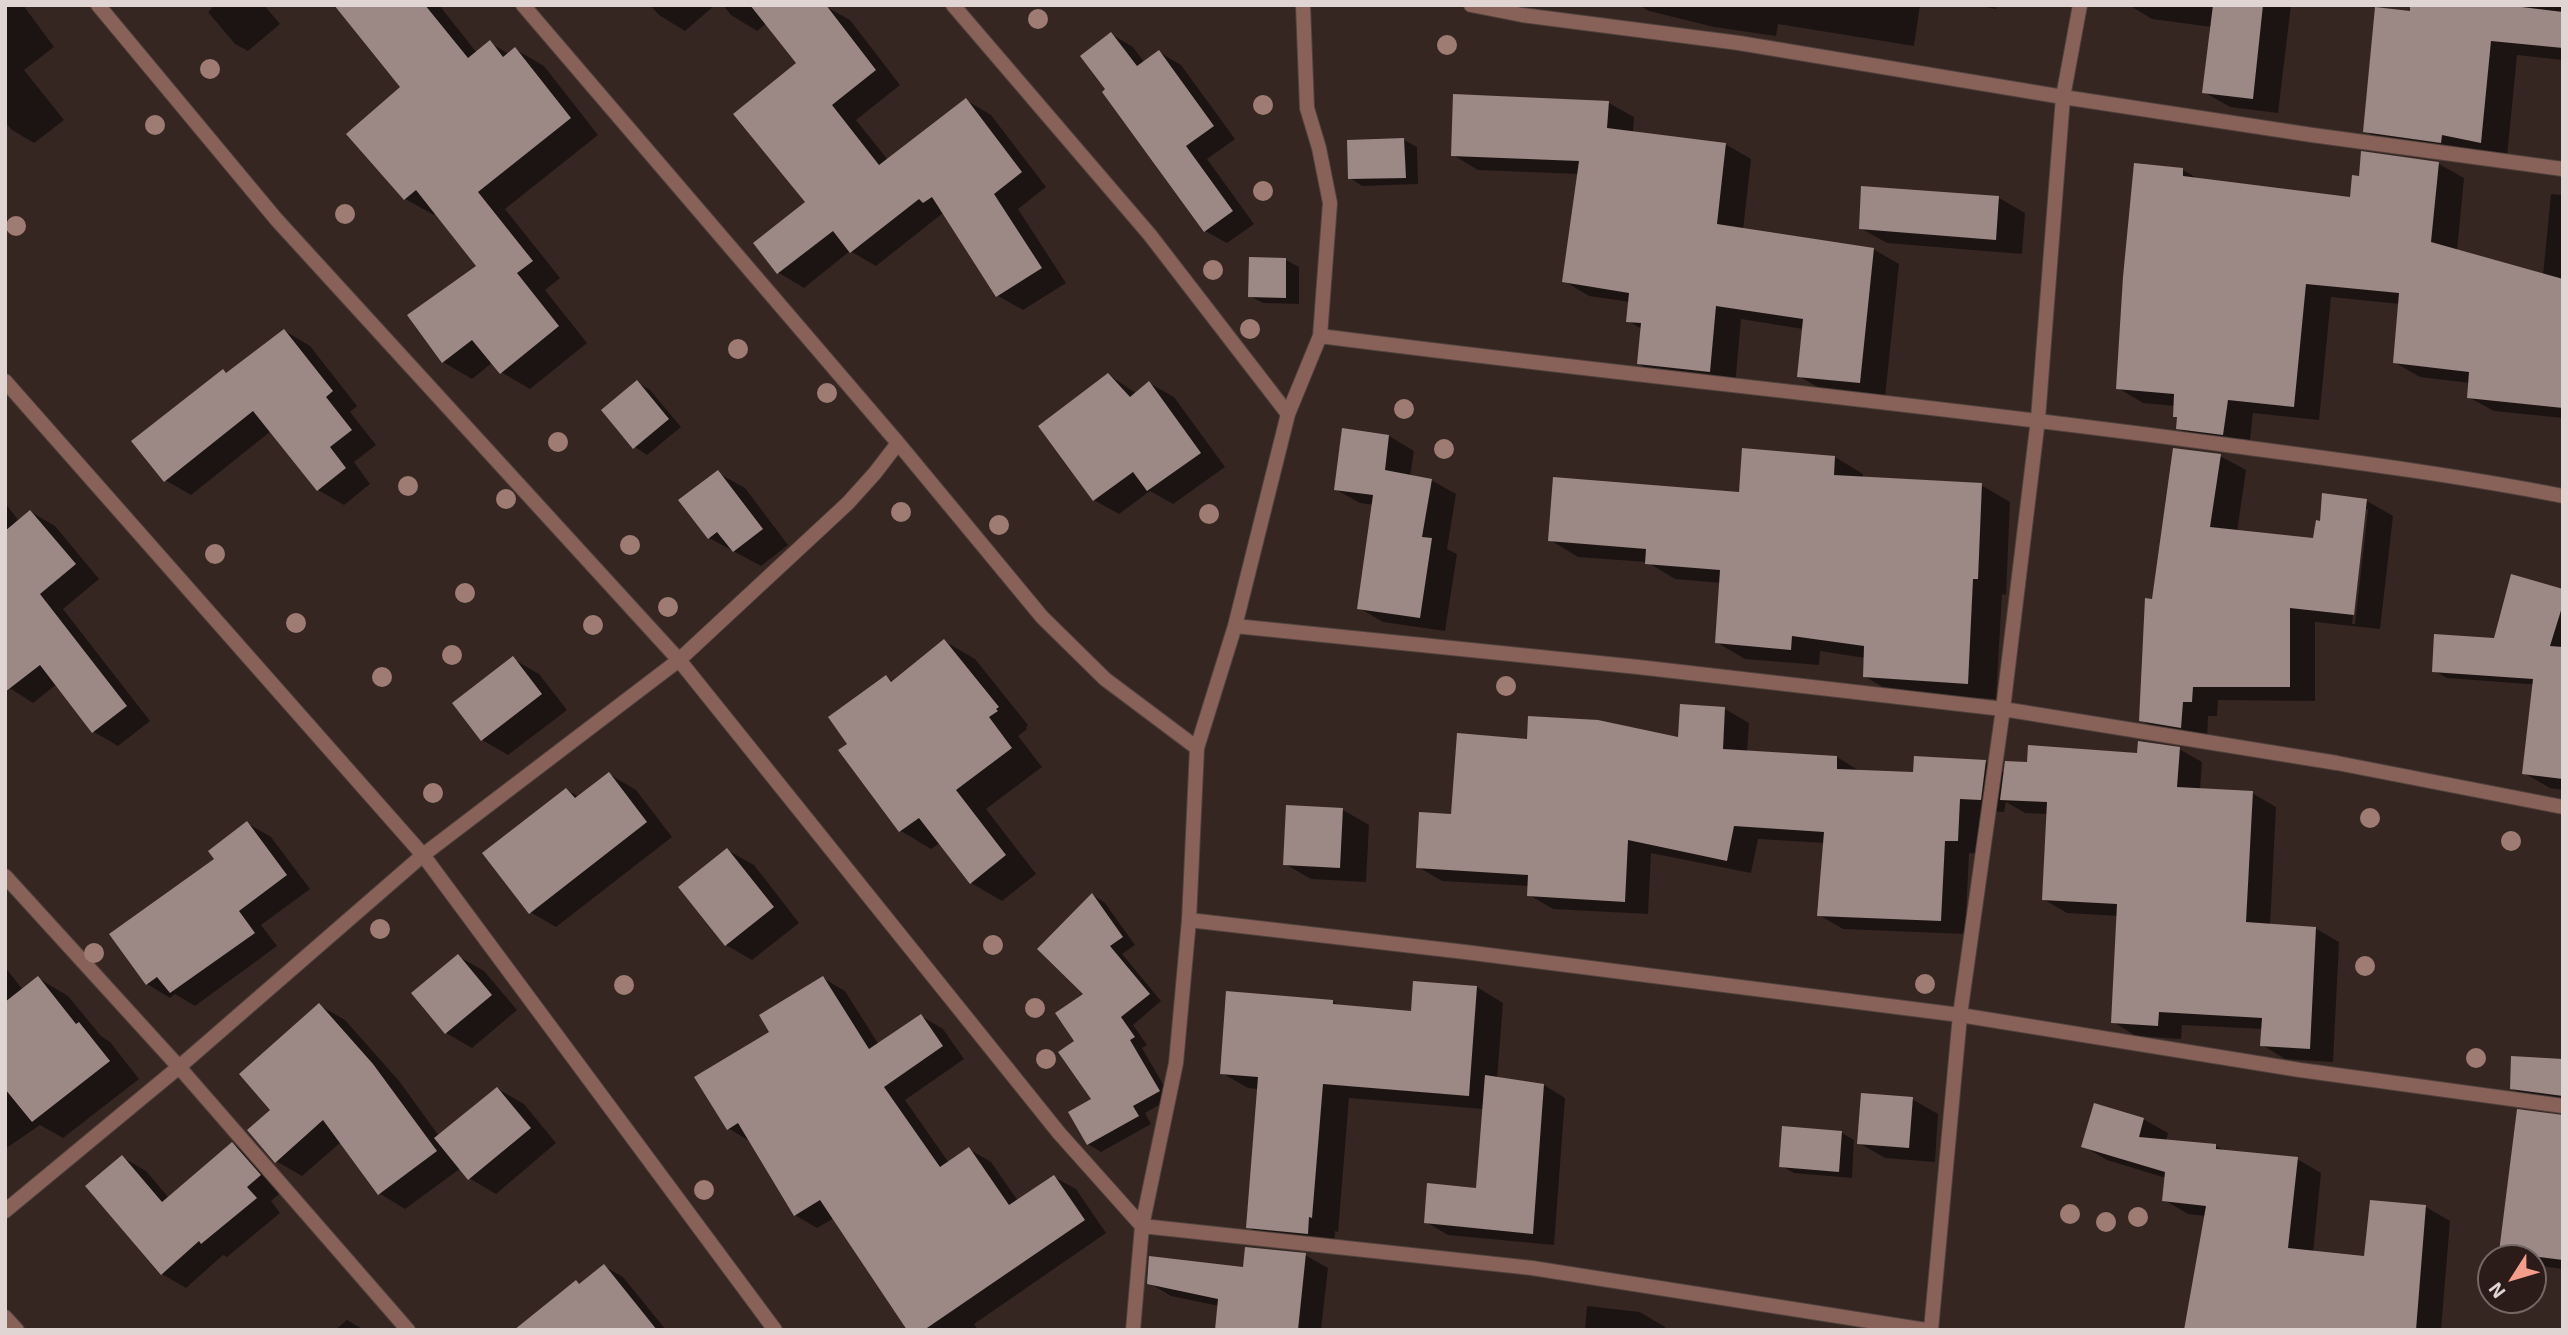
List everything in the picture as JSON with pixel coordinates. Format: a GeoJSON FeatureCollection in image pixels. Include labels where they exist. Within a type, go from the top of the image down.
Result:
{"type":"FeatureCollection","features":[{"type":"Feature","properties":{"kind":"street"},"geometry":{"type":"LineString","coordinates":[[98,5],[276,219],[679,660],[1050,1123],[1142,1226],[1532,1268],[1926,1330]]}},
{"type":"Feature","properties":{"kind":"street"},"geometry":{"type":"LineString","coordinates":[[523,5],[898,443],[1042,617],[1105,679],[1197,748]]}},
{"type":"Feature","properties":{"kind":"street"},"geometry":{"type":"LineString","coordinates":[[953,5],[1150,235],[1288,414]]}},
{"type":"Feature","properties":{"kind":"street"},"geometry":{"type":"LineString","coordinates":[[1133,1330],[1142,1226],[1176,1063],[1189,920],[1197,748],[1235,626],[1288,414],[1320,336],[1330,203],[1320,148],[1307,108],[1303,5]]}},
{"type":"Feature","properties":{"kind":"street"},"geometry":{"type":"LineString","coordinates":[[1471,5],[1522,15],[1739,43],[2312,135],[2563,169]]}},
{"type":"Feature","properties":{"kind":"street"},"geometry":{"type":"LineString","coordinates":[[1931,1330],[1960,1015],[2003,709],[2038,419],[2063,97],[2080,5]]}},
{"type":"Feature","properties":{"kind":"street"},"geometry":{"type":"LineString","coordinates":[[1320,336],[1550,366],[2038,419],[2468,477],[2563,496]]}},
{"type":"Feature","properties":{"kind":"street"},"geometry":{"type":"LineString","coordinates":[[5,381],[423,855],[775,1330]]}},
{"type":"Feature","properties":{"kind":"street"},"geometry":{"type":"LineString","coordinates":[[5,1211],[179,1067],[423,855],[679,660],[848,503],[898,443]]}},
{"type":"Feature","properties":{"kind":"street"},"geometry":{"type":"LineString","coordinates":[[1235,626],[1638,667],[2003,709],[2337,763],[2563,807]]}},
{"type":"Feature","properties":{"kind":"street"},"geometry":{"type":"LineString","coordinates":[[5,876],[179,1067],[408,1330]]}},
{"type":"Feature","properties":{"kind":"street"},"geometry":{"type":"LineString","coordinates":[[1189,920],[1960,1015],[2300,1070],[2563,1106]]}},
{"type":"Feature","properties":{"kind":"street"},"geometry":{"type":"LineString","coordinates":[[5,1317],[17,1330]]}},
{"type":"Feature","properties":{"kind":"building"},"geometry":{"type":"Polygon","coordinates":[[[334,5],[425,5],[468,58],[490,40],[503,57],[515,47],[571,118],[478,192],[533,261],[517,273],[559,326],[500,374],[472,340],[442,363],[407,315],[476,266],[416,190],[404,200],[346,134],[400,87],[334,5]]]}},
{"type":"Feature","properties":{"kind":"building"},"geometry":{"type":"Polygon","coordinates":[[[750,5],[826,5],[876,70],[832,105],[879,165],[966,98],[1022,172],[994,194],[1042,268],[996,297],[932,197],[923,203],[919,199],[850,253],[833,231],[777,274],[753,243],[805,202],[733,114],[796,63],[750,5]]]}},
{"type":"Feature","properties":{"kind":"building"},"geometry":{"type":"Polygon","coordinates":[[[2213,5],[2263,5],[2253,99],[2202,93],[2213,5]]]}},
{"type":"Feature","properties":{"kind":"building"},"geometry":{"type":"Polygon","coordinates":[[[2410,5],[2505,5],[2563,12],[2563,48],[2491,41],[2481,143],[2442,135],[2441,143],[2363,132],[2375,7],[2410,11],[2410,5]]]}},
{"type":"Feature","properties":{"kind":"building"},"geometry":{"type":"Polygon","coordinates":[[[1111,32],[1137,66],[1159,50],[1214,126],[1186,146],[1233,211],[1204,232],[1102,92],[1105,89],[1080,56],[1111,32]]]}},
{"type":"Feature","properties":{"kind":"building"},"geometry":{"type":"Polygon","coordinates":[[[1453,94],[1609,101],[1607,128],[1726,143],[1717,224],[1874,248],[1860,383],[1797,377],[1803,319],[1716,306],[1710,372],[1637,364],[1641,323],[1626,322],[1629,293],[1562,282],[1579,161],[1451,156],[1453,94]]]}},
{"type":"Feature","properties":{"kind":"building"},"geometry":{"type":"Polygon","coordinates":[[[1404,138],[1406,178],[1348,179],[1347,140],[1404,138]]]}},
{"type":"Feature","properties":{"kind":"building"},"geometry":{"type":"Polygon","coordinates":[[[2361,151],[2439,162],[2431,242],[2563,279],[2563,408],[2467,398],[2469,372],[2393,363],[2399,293],[2306,284],[2294,407],[2228,400],[2223,435],[2176,429],[2177,417],[2173,417],[2174,394],[2116,389],[2134,163],[2183,168],[2183,176],[2350,197],[2352,175],[2359,176],[2361,151]]]}},
{"type":"Feature","properties":{"kind":"building"},"geometry":{"type":"Polygon","coordinates":[[[1861,186],[1999,196],[1996,240],[1859,229],[1861,186]]]}},
{"type":"Feature","properties":{"kind":"building"},"geometry":{"type":"Polygon","coordinates":[[[1249,257],[1286,258],[1286,298],[1248,297],[1249,257]]]}},
{"type":"Feature","properties":{"kind":"building"},"geometry":{"type":"Polygon","coordinates":[[[284,329],[333,391],[326,397],[352,430],[330,447],[346,468],[317,491],[253,411],[164,482],[131,441],[223,369],[226,373],[284,329]]]}},
{"type":"Feature","properties":{"kind":"building"},"geometry":{"type":"Polygon","coordinates":[[[1108,373],[1130,397],[1149,381],[1201,453],[1147,491],[1133,472],[1093,501],[1038,426],[1108,373]]]}},
{"type":"Feature","properties":{"kind":"building"},"geometry":{"type":"Polygon","coordinates":[[[637,380],[669,419],[633,449],[601,410],[637,380]]]}},
{"type":"Feature","properties":{"kind":"building"},"geometry":{"type":"Polygon","coordinates":[[[1342,428],[1389,435],[1385,470],[1432,479],[1422,537],[1432,538],[1420,618],[1357,609],[1373,495],[1334,490],[1342,428]]]}},
{"type":"Feature","properties":{"kind":"building"},"geometry":{"type":"Polygon","coordinates":[[[1742,448],[1835,456],[1834,475],[1982,483],[1978,579],[1973,579],[1968,684],[1863,677],[1864,646],[1792,636],[1791,650],[1715,643],[1720,570],[1645,564],[1646,549],[1548,541],[1553,477],[1739,492],[1742,448]]]}},
{"type":"Feature","properties":{"kind":"building"},"geometry":{"type":"Polygon","coordinates":[[[2173,448],[2221,454],[2210,527],[2313,538],[2316,520],[2320,521],[2322,493],[2367,499],[2354,615],[2290,608],[2290,687],[2193,687],[2192,702],[2183,702],[2181,728],[2139,721],[2145,598],[2152,599],[2173,448]]]}},
{"type":"Feature","properties":{"kind":"building"},"geometry":{"type":"Polygon","coordinates":[[[718,470],[763,529],[733,552],[717,532],[708,539],[678,500],[718,470]]]}},
{"type":"Feature","properties":{"kind":"building"},"geometry":{"type":"Polygon","coordinates":[[[30,510],[76,564],[40,594],[127,706],[92,733],[40,665],[5,692],[5,531],[30,510]]]}},
{"type":"Feature","properties":{"kind":"building"},"geometry":{"type":"Polygon","coordinates":[[[2511,574],[2563,589],[2563,604],[2550,646],[2563,647],[2563,779],[2522,774],[2533,679],[2432,672],[2434,634],[2494,638],[2511,574]]]}},
{"type":"Feature","properties":{"kind":"building"},"geometry":{"type":"Polygon","coordinates":[[[944,639],[999,707],[996,709],[998,711],[989,717],[1012,748],[956,790],[1006,855],[970,884],[919,818],[899,832],[838,750],[847,744],[828,717],[886,675],[891,682],[944,639]]]}},
{"type":"Feature","properties":{"kind":"building"},"geometry":{"type":"Polygon","coordinates":[[[513,656],[542,694],[481,741],[452,703],[513,656]]]}},
{"type":"Feature","properties":{"kind":"building"},"geometry":{"type":"Polygon","coordinates":[[[1680,704],[1725,707],[1723,749],[1837,756],[1837,769],[1913,772],[1914,756],[1986,760],[1981,800],[1960,799],[1958,841],[1945,841],[1941,921],[1817,916],[1824,832],[1734,826],[1727,861],[1628,840],[1625,902],[1527,896],[1528,875],[1416,868],[1419,812],[1451,814],[1457,733],[1527,739],[1528,716],[1598,720],[1678,737],[1680,704]]]}},
{"type":"Feature","properties":{"kind":"building"},"geometry":{"type":"Polygon","coordinates":[[[2138,741],[2180,747],[2177,787],[2253,791],[2246,922],[2316,927],[2310,1049],[2260,1046],[2262,1018],[2159,1012],[2158,1026],[2111,1023],[2117,904],[2042,900],[2047,802],[2000,800],[2005,761],[2027,762],[2028,745],[2137,753],[2138,741]]]}},
{"type":"Feature","properties":{"kind":"building"},"geometry":{"type":"Polygon","coordinates":[[[609,772],[647,822],[529,914],[482,853],[566,788],[575,798],[609,772]]]}},
{"type":"Feature","properties":{"kind":"building"},"geometry":{"type":"Polygon","coordinates":[[[1286,805],[1343,808],[1340,868],[1283,865],[1286,805]]]}},
{"type":"Feature","properties":{"kind":"building"},"geometry":{"type":"Polygon","coordinates":[[[247,821],[287,875],[239,911],[255,933],[170,993],[157,977],[146,985],[109,934],[214,859],[208,851],[247,821]]]}},
{"type":"Feature","properties":{"kind":"building"},"geometry":{"type":"Polygon","coordinates":[[[727,848],[774,907],[725,946],[678,887],[727,848]]]}},
{"type":"Feature","properties":{"kind":"building"},"geometry":{"type":"Polygon","coordinates":[[[1092,893],[1123,937],[1110,946],[1150,994],[1121,1017],[1135,1037],[1130,1040],[1160,1091],[1133,1106],[1139,1116],[1087,1145],[1068,1112],[1091,1099],[1058,1052],[1074,1041],[1055,1013],[1083,994],[1037,949],[1092,893]]]}},
{"type":"Feature","properties":{"kind":"building"},"geometry":{"type":"Polygon","coordinates":[[[458,954],[492,995],[445,1034],[411,993],[458,954]]]}},
{"type":"Feature","properties":{"kind":"building"},"geometry":{"type":"Polygon","coordinates":[[[38,976],[110,1061],[32,1122],[5,1089],[5,1002],[38,976]]]}},
{"type":"Feature","properties":{"kind":"building"},"geometry":{"type":"Polygon","coordinates":[[[823,976],[869,1049],[921,1014],[943,1046],[884,1087],[940,1167],[969,1147],[1009,1205],[1054,1175],[1085,1220],[924,1330],[907,1330],[820,1200],[794,1216],[738,1123],[727,1130],[694,1077],[769,1032],[759,1015],[823,976]]]}},
{"type":"Feature","properties":{"kind":"building"},"geometry":{"type":"Polygon","coordinates":[[[1413,981],[1477,986],[1469,1096],[1323,1084],[1312,1218],[1309,1217],[1308,1234],[1246,1228],[1258,1077],[1220,1074],[1226,991],[1333,1000],[1333,1004],[1411,1011],[1413,981]]]}},
{"type":"Feature","properties":{"kind":"building"},"geometry":{"type":"Polygon","coordinates":[[[319,1003],[373,1064],[437,1151],[378,1195],[323,1120],[275,1163],[247,1130],[270,1110],[239,1074],[319,1003]]]}},
{"type":"Feature","properties":{"kind":"building"},"geometry":{"type":"Polygon","coordinates":[[[2511,1056],[2563,1059],[2563,1096],[2510,1089],[2511,1056]]]}},
{"type":"Feature","properties":{"kind":"building"},"geometry":{"type":"Polygon","coordinates":[[[1485,1075],[1544,1084],[1533,1234],[1424,1223],[1427,1183],[1476,1188],[1485,1075]]]}},
{"type":"Feature","properties":{"kind":"building"},"geometry":{"type":"Polygon","coordinates":[[[497,1087],[531,1128],[468,1180],[434,1138],[497,1087]]]}},
{"type":"Feature","properties":{"kind":"building"},"geometry":{"type":"Polygon","coordinates":[[[1861,1093],[1913,1097],[1909,1148],[1857,1144],[1861,1093]]]}},
{"type":"Feature","properties":{"kind":"building"},"geometry":{"type":"Polygon","coordinates":[[[2094,1103],[2144,1118],[2139,1137],[2216,1144],[2216,1149],[2298,1157],[2288,1248],[2364,1256],[2370,1200],[2426,1205],[2416,1330],[2184,1330],[2206,1206],[2162,1201],[2165,1172],[2081,1147],[2094,1103]]]}},
{"type":"Feature","properties":{"kind":"building"},"geometry":{"type":"Polygon","coordinates":[[[2517,1109],[2563,1115],[2563,1260],[2547,1258],[2547,1244],[2500,1244],[2517,1109]]]}},
{"type":"Feature","properties":{"kind":"building"},"geometry":{"type":"Polygon","coordinates":[[[1782,1126],[1842,1131],[1839,1172],[1779,1167],[1782,1126]]]}},
{"type":"Feature","properties":{"kind":"building"},"geometry":{"type":"Polygon","coordinates":[[[232,1142],[261,1175],[247,1187],[257,1198],[201,1244],[199,1241],[161,1275],[85,1186],[122,1155],[162,1202],[232,1142]]]}},
{"type":"Feature","properties":{"kind":"building"},"geometry":{"type":"Polygon","coordinates":[[[1245,1247],[1306,1253],[1298,1330],[1215,1330],[1218,1299],[1147,1284],[1149,1256],[1243,1267],[1245,1247]]]}},
{"type":"Feature","properties":{"kind":"building"},"geometry":{"type":"Polygon","coordinates":[[[604,1264],[657,1330],[514,1330],[576,1280],[579,1284],[604,1264]]]}}]}
